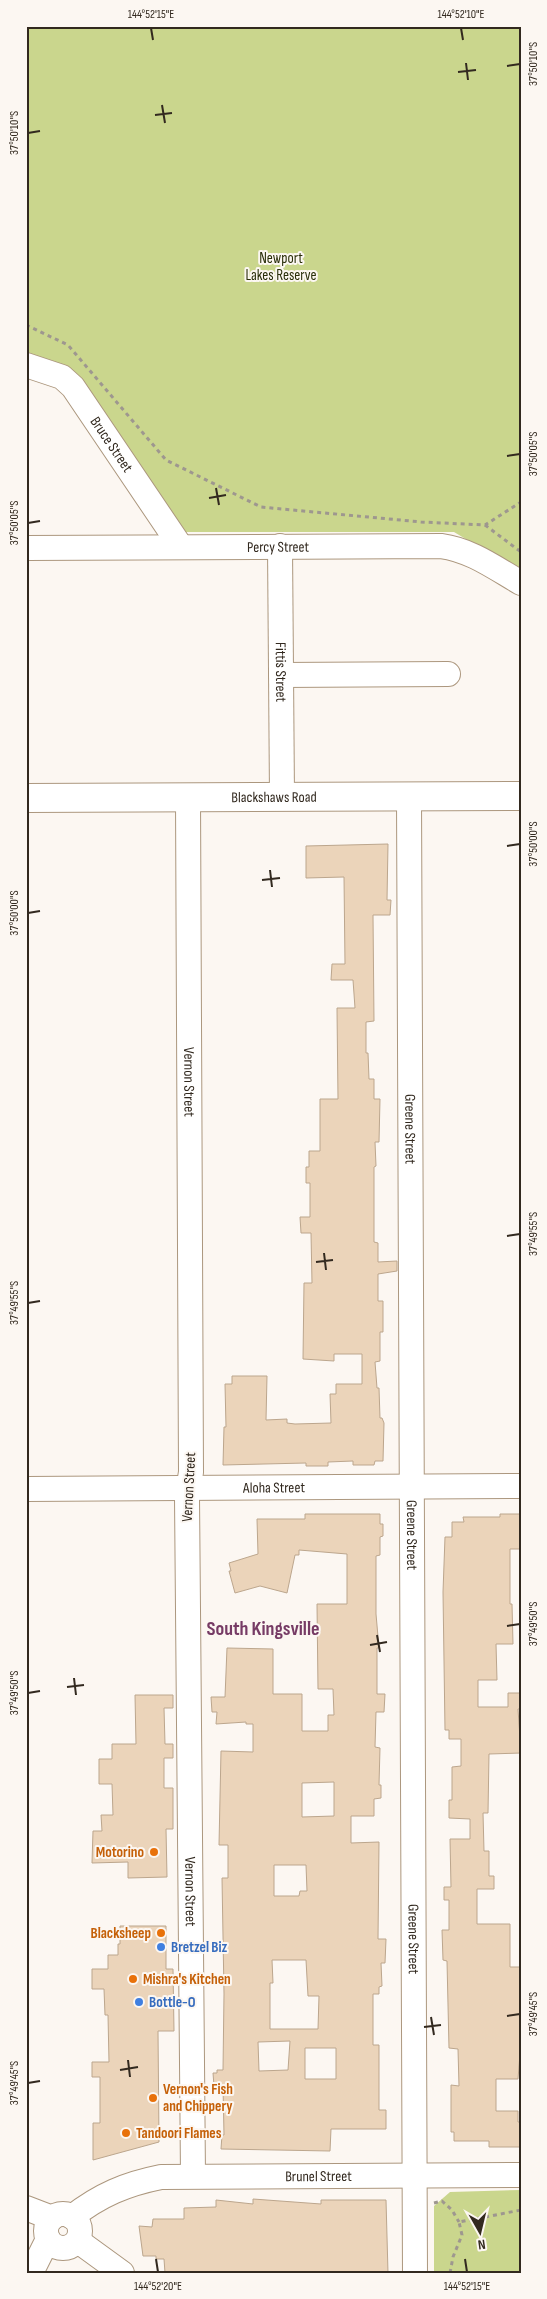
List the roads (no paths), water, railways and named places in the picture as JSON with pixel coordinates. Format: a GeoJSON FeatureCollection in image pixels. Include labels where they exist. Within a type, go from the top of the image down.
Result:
{"type":"FeatureCollection","features":[{"type":"Feature","properties":{"kind":"main road","name":"Blackshaws Road"},"geometry":{"type":"LineString","coordinates":[[26,798],[521,796]]}},
{"type":"Feature","properties":{"kind":"street","name":"Bruce Street"},"geometry":{"type":"LineString","coordinates":[[26,365],[62,377],[74,386],[181,547]]}},
{"type":"Feature","properties":{"kind":"street","name":"Fittis Street"},"geometry":{"type":"LineString","coordinates":[[280,546],[282,797]]}},
{"type":"Feature","properties":{"kind":"street","name":"Percy Street"},"geometry":{"type":"LineString","coordinates":[[26,548],[441,546],[456,548],[471,554],[521,583]]}},
{"type":"Feature","properties":{"kind":"street"},"geometry":{"type":"LineString","coordinates":[[281,675],[448,674]]}},
{"type":"Feature","properties":{"kind":"street","name":"Greene Street"},"geometry":{"type":"LineString","coordinates":[[409,797],[415,2273]]}},
{"type":"Feature","properties":{"kind":"street","name":"Vernon Street"},"geometry":{"type":"LineString","coordinates":[[188,798],[191,1452],[187,1497],[193,2176]]}},
{"type":"Feature","properties":{"kind":"street","name":"Aloha Street"},"geometry":{"type":"LineString","coordinates":[[26,1489],[521,1486]]}},
{"type":"Feature","properties":{"kind":"street","name":"Brunel Street"},"geometry":{"type":"LineString","coordinates":[[62,2232],[94,2200],[137,2182],[161,2177],[521,2175]]}},
{"type":"Feature","properties":{"kind":"street"},"geometry":{"type":"LineString","coordinates":[[28,2209],[122,2273]]}},
{"type":"Feature","properties":{"kind":"street"},"geometry":{"type":"LineString","coordinates":[[32,2271],[62,2232]]}},
{"type":"Feature","properties":{"kind":"place","name":"Motorino"},"geometry":{"type":"Point","coordinates":[154,1852]}},
{"type":"Feature","properties":{"kind":"place","name":"Blacksheep"},"geometry":{"type":"Point","coordinates":[161,1933]}},
{"type":"Feature","properties":{"kind":"place","name":"Bretzel Biz"},"geometry":{"type":"Point","coordinates":[161,1947]}},
{"type":"Feature","properties":{"kind":"place","name":"Mishra's Kitchen"},"geometry":{"type":"Point","coordinates":[133,1979]}},
{"type":"Feature","properties":{"kind":"place","name":"Bottle-O"},"geometry":{"type":"Point","coordinates":[139,2002]}},
{"type":"Feature","properties":{"kind":"place","name":"Vernon's Fish and Chippery"},"geometry":{"type":"Point","coordinates":[153,2098]}},
{"type":"Feature","properties":{"kind":"place","name":"Tandoori Flames"},"geometry":{"type":"Point","coordinates":[126,2133]}},
{"type":"Feature","properties":{"kind":"district","name":"South Kingsville"},"geometry":{"type":"Point","coordinates":[263,1629]}},
{"type":"Feature","properties":{"kind":"park label","name":"Newport Lakes Reserve"},"geometry":{"type":"Point","coordinates":[281,266]}}]}
